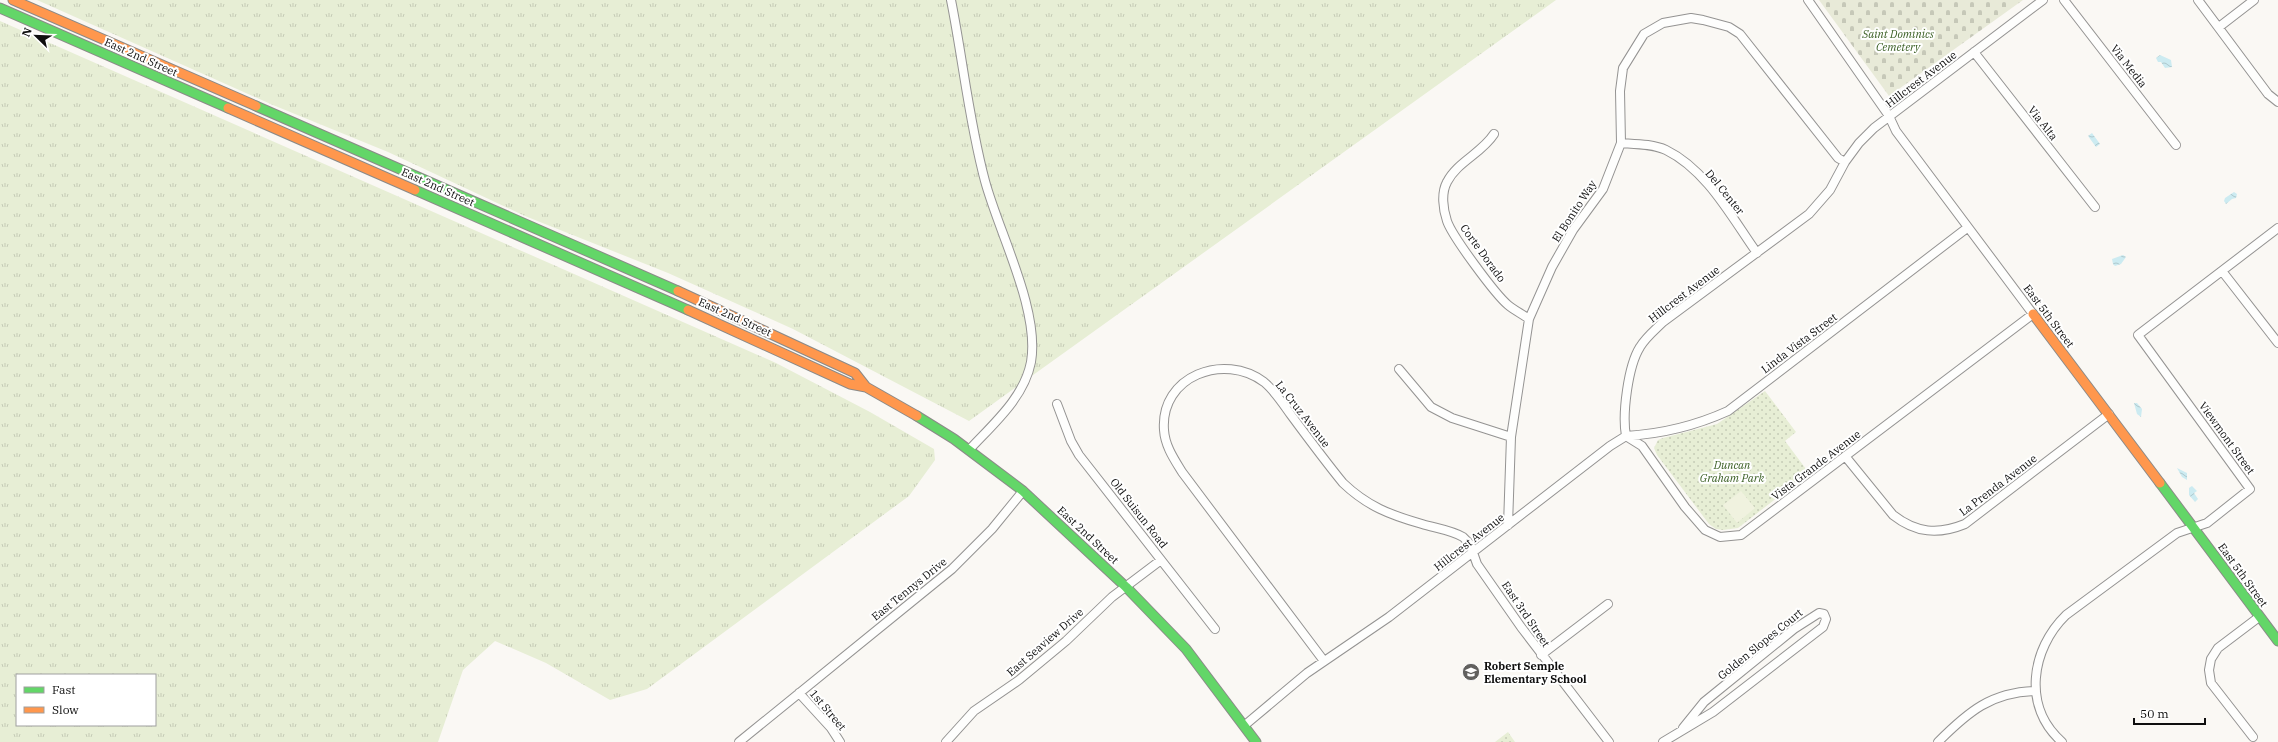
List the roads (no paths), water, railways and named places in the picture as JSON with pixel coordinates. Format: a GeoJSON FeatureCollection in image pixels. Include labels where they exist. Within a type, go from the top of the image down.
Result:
{"type":"FeatureCollection","features":[{"type":"Feature","properties":{"kind":"main road","name":"East 2nd Street"},"geometry":{"type":"LineString","coordinates":[[13,0],[720,309],[855,373],[866,387]]}},
{"type":"Feature","properties":{"kind":"main road","name":"East 2nd Street"},"geometry":{"type":"LineString","coordinates":[[0,8],[766,344],[850,384],[866,387],[924,419],[969,450],[1023,491],[1126,587],[1186,650],[1245,725],[1256,742]]}},
{"type":"Feature","properties":{"kind":"main road","name":"East 5th Street"},"geometry":{"type":"LineString","coordinates":[[2033,314],[2278,641]]}},
{"type":"Feature","properties":{"kind":"street"},"geometry":{"type":"LineString","coordinates":[[950,0],[963,74],[985,182],[1026,304],[1033,344],[1030,364],[1023,384],[1015,399],[969,450]]}},
{"type":"Feature","properties":{"kind":"street","name":"East 5th Street"},"geometry":{"type":"LineString","coordinates":[[1808,0],[1889,116],[1896,131],[1967,228],[2033,314]]}},
{"type":"Feature","properties":{"kind":"street","name":"Hillcrest Avenue"},"geometry":{"type":"LineString","coordinates":[[1245,725],[1324,661],[1389,617],[1610,446],[1626,436],[1624,424],[1631,370],[1639,348],[1648,336],[1663,322],[1818,206],[1830,190],[1845,162],[1859,143],[1889,116],[2043,0]]}},
{"type":"Feature","properties":{"kind":"street","name":"Via Media"},"geometry":{"type":"LineString","coordinates":[[2064,0],[2176,145]]}},
{"type":"Feature","properties":{"kind":"street"},"geometry":{"type":"LineString","coordinates":[[2198,0],[2268,94],[2278,102]]}},
{"type":"Feature","properties":{"kind":"street"},"geometry":{"type":"LineString","coordinates":[[2219,27],[2254,0]]}},
{"type":"Feature","properties":{"kind":"street","name":"El Bonito Way"},"geometry":{"type":"LineString","coordinates":[[1508,525],[1511,437],[1529,319],[1552,267],[1573,230],[1602,189],[1621,143],[1620,91],[1623,68],[1644,34],[1663,23],[1691,18],[1729,26],[1740,34],[1838,158],[1845,162]]}},
{"type":"Feature","properties":{"kind":"street","name":"Via Alta"},"geometry":{"type":"LineString","coordinates":[[1974,52],[2094,207]]}},
{"type":"Feature","properties":{"kind":"street","name":"Corte Dorado"},"geometry":{"type":"LineString","coordinates":[[1494,134],[1487,145],[1452,173],[1446,183],[1444,207],[1447,222],[1466,252],[1507,305],[1529,319]]}},
{"type":"Feature","properties":{"kind":"street","name":"Del Center"},"geometry":{"type":"LineString","coordinates":[[1621,143],[1655,146],[1667,151],[1687,165],[1708,185],[1757,252]]}},
{"type":"Feature","properties":{"kind":"street","name":"Linda Vista Street"},"geometry":{"type":"LineString","coordinates":[[1626,436],[1643,435],[1705,422],[1728,411],[1967,228]]}},
{"type":"Feature","properties":{"kind":"street","name":"Viewmont Street"},"geometry":{"type":"LineString","coordinates":[[2062,742],[2055,736],[2044,719],[2038,705],[2036,691],[2039,659],[2045,641],[2055,626],[2066,615],[2177,533],[2207,523],[2250,489],[2138,335],[2278,228]]}},
{"type":"Feature","properties":{"kind":"street"},"geometry":{"type":"LineString","coordinates":[[2222,271],[2278,343]]}},
{"type":"Feature","properties":{"kind":"street","name":"Vista Grande Avenue"},"geometry":{"type":"LineString","coordinates":[[1626,436],[1642,446],[1685,507],[1705,530],[1720,537],[1741,535],[2033,314]]}},
{"type":"Feature","properties":{"kind":"street","name":"La Cruz Avenue"},"geometry":{"type":"LineString","coordinates":[[1324,661],[1182,472],[1168,448],[1164,430],[1165,413],[1171,395],[1184,382],[1202,372],[1217,368],[1238,371],[1258,379],[1271,389],[1343,483],[1356,495],[1370,506],[1458,534],[1470,544],[1473,552]]}},
{"type":"Feature","properties":{"kind":"street"},"geometry":{"type":"LineString","coordinates":[[1399,369],[1431,406],[1452,418],[1511,437]]}},
{"type":"Feature","properties":{"kind":"street","name":"Old Suisun Road"},"geometry":{"type":"LineString","coordinates":[[1058,404],[1071,441],[1080,455],[1215,629]]}},
{"type":"Feature","properties":{"kind":"street","name":"La Prenda Avenue"},"geometry":{"type":"LineString","coordinates":[[1845,456],[1893,515],[1901,521],[1927,532],[1945,531],[1965,524],[2109,414]]}},
{"type":"Feature","properties":{"kind":"street","name":"East Tennys Drive"},"geometry":{"type":"LineString","coordinates":[[739,742],[952,569],[992,529],[1023,491]]}},
{"type":"Feature","properties":{"kind":"street","name":"East 3rd Street"},"geometry":{"type":"LineString","coordinates":[[1473,552],[1477,564],[1541,655],[1609,742]]}},
{"type":"Feature","properties":{"kind":"street","name":"East Seaview Drive"},"geometry":{"type":"LineString","coordinates":[[946,742],[974,711],[1019,680],[1126,587],[1161,560]]}},
{"type":"Feature","properties":{"kind":"street"},"geometry":{"type":"LineString","coordinates":[[1541,655],[1608,604]]}},
{"type":"Feature","properties":{"kind":"street","name":"Golden Slopes Court"},"geometry":{"type":"LineString","coordinates":[[1664,742],[1683,728],[1712,712],[1823,627],[1826,618],[1824,614],[1819,613],[1812,616],[1794,629],[1704,702],[1683,728]]}},
{"type":"Feature","properties":{"kind":"street"},"geometry":{"type":"LineString","coordinates":[[2254,737],[2211,683],[2209,670],[2211,659],[2218,648],[2259,617]]}},
{"type":"Feature","properties":{"kind":"street"},"geometry":{"type":"LineString","coordinates":[[1938,742],[1959,721],[2000,696],[2015,692],[2036,691]]}},
{"type":"Feature","properties":{"kind":"street","name":"1st Street"},"geometry":{"type":"LineString","coordinates":[[799,692],[831,728],[840,742]]}},
{"type":"Feature","properties":{"kind":"water"},"geometry":{"type":"Polygon","coordinates":[[[2160,55],[2171,60],[2172,67],[2165,68],[2161,62],[2158,62],[2156,58],[2160,55]]]}},
{"type":"Feature","properties":{"kind":"water"},"geometry":{"type":"Polygon","coordinates":[[[2092,133],[2100,144],[2096,147],[2088,136],[2092,133]]]}},
{"type":"Feature","properties":{"kind":"water"},"geometry":{"type":"Polygon","coordinates":[[[2234,192],[2237,194],[2236,198],[2232,199],[2226,204],[2224,201],[2225,198],[2234,192]]]}},
{"type":"Feature","properties":{"kind":"water"},"geometry":{"type":"Polygon","coordinates":[[[2123,255],[2126,257],[2121,264],[2115,266],[2112,259],[2123,255]]]}},
{"type":"Feature","properties":{"kind":"water"},"geometry":{"type":"Polygon","coordinates":[[[2134,403],[2137,403],[2142,409],[2141,417],[2137,414],[2134,403]]]}},
{"type":"Feature","properties":{"kind":"water"},"geometry":{"type":"Polygon","coordinates":[[[2177,468],[2187,473],[2187,480],[2182,477],[2177,468]]]}},
{"type":"Feature","properties":{"kind":"water"},"geometry":{"type":"Polygon","coordinates":[[[2192,486],[2197,491],[2194,493],[2198,499],[2195,502],[2189,495],[2189,488],[2192,486]]]}},
{"type":"Feature","properties":{"kind":"place","name":"Robert Semple Elementary School"},"geometry":{"type":"Point","coordinates":[1471,672]}},
{"type":"Feature","properties":{"kind":"park label","name":"Saint Dominics Cemetery"},"geometry":{"type":"Point","coordinates":[1898,40]}},
{"type":"Feature","properties":{"kind":"park label","name":"Duncan Graham Park"},"geometry":{"type":"Point","coordinates":[1732,471]}}]}
